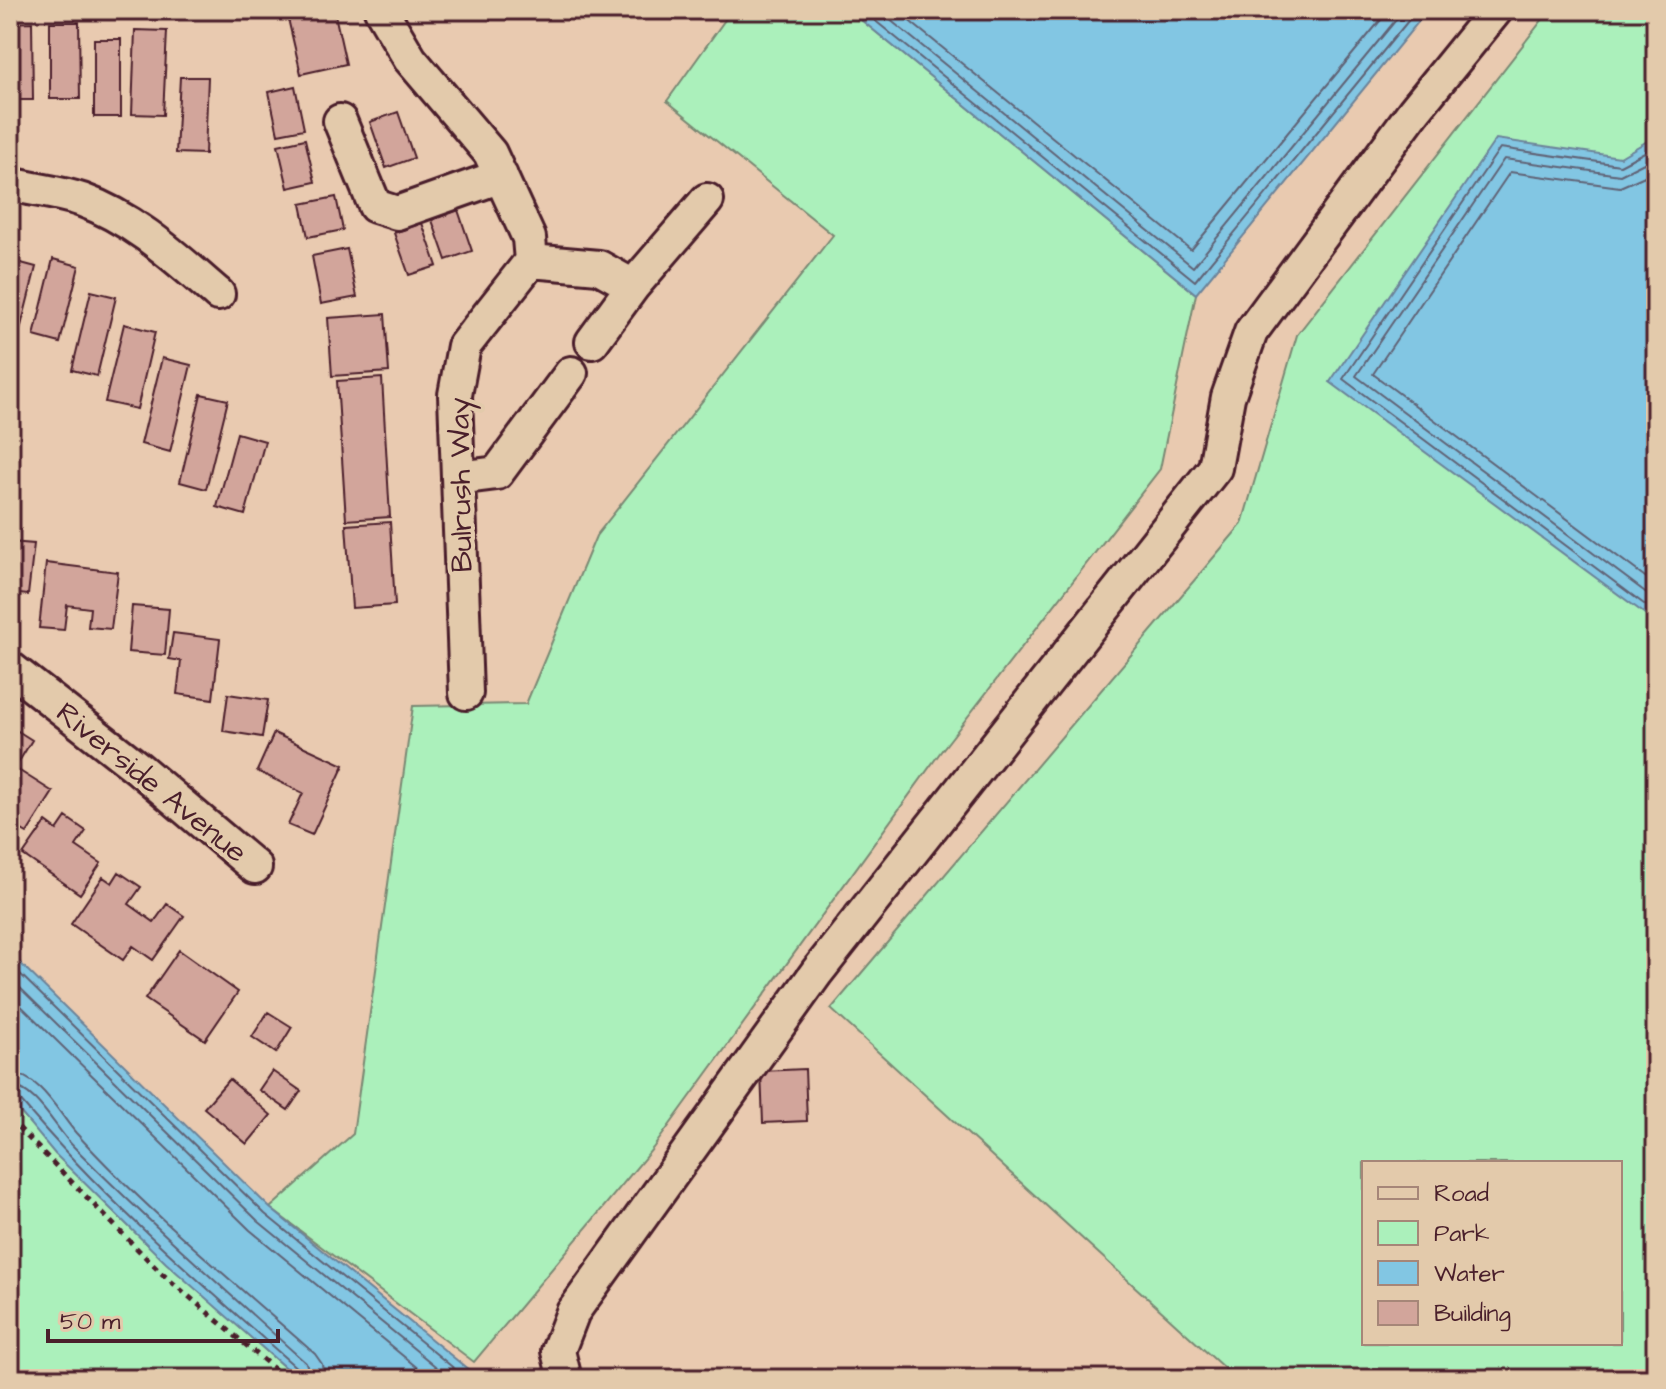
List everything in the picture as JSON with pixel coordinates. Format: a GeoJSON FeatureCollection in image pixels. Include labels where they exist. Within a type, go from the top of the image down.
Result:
{"type":"FeatureCollection","features":[{"type":"Feature","properties":{"kind":"street"},"geometry":{"type":"LineString","coordinates":[[381,10],[410,59],[490,153],[529,238],[531,261],[599,267],[633,286]]}},
{"type":"Feature","properties":{"kind":"street"},"geometry":{"type":"LineString","coordinates":[[565,1379],[558,1351],[573,1312],[817,972],[1215,468],[1228,397],[1251,332],[1414,111],[1496,10]]}},
{"type":"Feature","properties":{"kind":"street"},"geometry":{"type":"LineString","coordinates":[[340,121],[375,206],[397,213],[501,176]]}},
{"type":"Feature","properties":{"kind":"street"},"geometry":{"type":"LineString","coordinates":[[10,184],[80,199],[118,216],[156,241],[218,294]]}},
{"type":"Feature","properties":{"kind":"street"},"geometry":{"type":"LineString","coordinates":[[592,342],[633,286],[707,200]]}},
{"type":"Feature","properties":{"kind":"street","name":"Bulrush Way"},"geometry":{"type":"LineString","coordinates":[[466,693],[455,395],[464,346],[531,261]]}},
{"type":"Feature","properties":{"kind":"street"},"geometry":{"type":"LineString","coordinates":[[458,478],[497,473],[571,373]]}},
{"type":"Feature","properties":{"kind":"street","name":"Riverside Avenue"},"geometry":{"type":"LineString","coordinates":[[10,668],[138,768],[255,867]]}},
{"type":"Feature","properties":{"kind":"path"},"geometry":{"type":"LineString","coordinates":[[10,1119],[160,1272],[286,1379]]}},
{"type":"Feature","properties":{"kind":"green space"},"geometry":{"type":"Polygon","coordinates":[[[732,10],[849,10],[1196,294],[1160,469],[942,750],[653,1148],[474,1362],[270,1208],[353,1134],[413,706],[526,704],[596,536],[833,235],[667,101],[732,10]]]}},
{"type":"Feature","properties":{"kind":"green space"},"geometry":{"type":"Polygon","coordinates":[[[1550,10],[1656,10],[1656,1379],[1236,1379],[831,1009],[1242,524],[1297,335],[1550,10]]]}},
{"type":"Feature","properties":{"kind":"green space"},"geometry":{"type":"Polygon","coordinates":[[[10,1100],[112,1210],[298,1379],[10,1379],[10,1100]]]}},
{"type":"Feature","properties":{"kind":"water"},"geometry":{"type":"Polygon","coordinates":[[[849,10],[1428,10],[1196,294],[849,10]]]}},
{"type":"Feature","properties":{"kind":"water"},"geometry":{"type":"Polygon","coordinates":[[[1656,136],[1656,622],[1330,382],[1496,139],[1620,157],[1656,136]]]}},
{"type":"Feature","properties":{"kind":"water"},"geometry":{"type":"Polygon","coordinates":[[[10,953],[270,1208],[480,1379],[298,1379],[166,1263],[55,1154],[10,1100],[10,953]]]}},
{"type":"Feature","properties":{"kind":"building"},"geometry":{"type":"Polygon","coordinates":[[[286,10],[334,10],[346,64],[301,74],[286,10]]]}},
{"type":"Feature","properties":{"kind":"building"},"geometry":{"type":"Polygon","coordinates":[[[32,22],[33,100],[10,100],[10,23],[32,22]]]}},
{"type":"Feature","properties":{"kind":"building"},"geometry":{"type":"Polygon","coordinates":[[[50,22],[79,22],[80,99],[50,99],[50,22]]]}},
{"type":"Feature","properties":{"kind":"building"},"geometry":{"type":"Polygon","coordinates":[[[135,30],[167,31],[163,115],[132,114],[135,30]]]}},
{"type":"Feature","properties":{"kind":"building"},"geometry":{"type":"Polygon","coordinates":[[[94,39],[121,39],[121,117],[94,117],[94,39]]]}},
{"type":"Feature","properties":{"kind":"building"},"geometry":{"type":"Polygon","coordinates":[[[180,77],[208,77],[205,154],[176,153],[180,77]]]}},
{"type":"Feature","properties":{"kind":"building"},"geometry":{"type":"Polygon","coordinates":[[[295,86],[304,129],[278,134],[269,92],[295,86]]]}},
{"type":"Feature","properties":{"kind":"building"},"geometry":{"type":"Polygon","coordinates":[[[398,112],[414,158],[386,168],[370,122],[398,112]]]}},
{"type":"Feature","properties":{"kind":"building"},"geometry":{"type":"Polygon","coordinates":[[[305,139],[315,182],[288,188],[278,145],[305,139]]]}},
{"type":"Feature","properties":{"kind":"building"},"geometry":{"type":"Polygon","coordinates":[[[336,197],[343,230],[308,237],[301,204],[336,197]]]}},
{"type":"Feature","properties":{"kind":"building"},"geometry":{"type":"Polygon","coordinates":[[[458,210],[472,251],[446,260],[432,220],[458,210]]]}},
{"type":"Feature","properties":{"kind":"building"},"geometry":{"type":"Polygon","coordinates":[[[422,223],[437,266],[409,275],[394,233],[422,223]]]}},
{"type":"Feature","properties":{"kind":"building"},"geometry":{"type":"Polygon","coordinates":[[[347,249],[357,297],[321,304],[312,256],[347,249]]]}},
{"type":"Feature","properties":{"kind":"building"},"geometry":{"type":"Polygon","coordinates":[[[53,259],[79,266],[60,343],[34,336],[53,259]]]}},
{"type":"Feature","properties":{"kind":"building"},"geometry":{"type":"Polygon","coordinates":[[[10,260],[36,267],[17,342],[10,340],[10,260]]]}},
{"type":"Feature","properties":{"kind":"building"},"geometry":{"type":"Polygon","coordinates":[[[91,291],[116,297],[97,376],[72,370],[91,291]]]}},
{"type":"Feature","properties":{"kind":"building"},"geometry":{"type":"Polygon","coordinates":[[[385,314],[389,372],[332,376],[328,318],[385,314]]]}},
{"type":"Feature","properties":{"kind":"building"},"geometry":{"type":"Polygon","coordinates":[[[124,324],[155,332],[137,409],[105,402],[124,324]]]}},
{"type":"Feature","properties":{"kind":"building"},"geometry":{"type":"Polygon","coordinates":[[[162,358],[191,365],[170,452],[141,444],[162,358]]]}},
{"type":"Feature","properties":{"kind":"building"},"geometry":{"type":"Polygon","coordinates":[[[382,378],[390,517],[346,520],[337,381],[382,378]]]}},
{"type":"Feature","properties":{"kind":"building"},"geometry":{"type":"Polygon","coordinates":[[[201,394],[228,400],[206,489],[180,482],[201,394]]]}},
{"type":"Feature","properties":{"kind":"building"},"geometry":{"type":"Polygon","coordinates":[[[237,433],[265,441],[245,515],[217,507],[237,433]]]}},
{"type":"Feature","properties":{"kind":"building"},"geometry":{"type":"Polygon","coordinates":[[[390,522],[395,605],[352,608],[346,525],[390,522]]]}},
{"type":"Feature","properties":{"kind":"building"},"geometry":{"type":"Polygon","coordinates":[[[10,542],[34,544],[28,595],[10,593],[10,542]]]}},
{"type":"Feature","properties":{"kind":"building"},"geometry":{"type":"Polygon","coordinates":[[[46,563],[118,572],[111,629],[88,627],[90,608],[67,605],[64,630],[39,628],[46,563]]]}},
{"type":"Feature","properties":{"kind":"building"},"geometry":{"type":"Polygon","coordinates":[[[132,606],[169,609],[165,655],[128,652],[132,606]]]}},
{"type":"Feature","properties":{"kind":"building"},"geometry":{"type":"Polygon","coordinates":[[[173,633],[220,639],[213,699],[177,694],[181,661],[169,659],[173,633]]]}},
{"type":"Feature","properties":{"kind":"building"},"geometry":{"type":"Polygon","coordinates":[[[228,694],[268,700],[262,737],[223,731],[228,694]]]}},
{"type":"Feature","properties":{"kind":"building"},"geometry":{"type":"Polygon","coordinates":[[[10,726],[32,740],[15,768],[53,792],[27,833],[10,823],[10,726]]]}},
{"type":"Feature","properties":{"kind":"building"},"geometry":{"type":"Polygon","coordinates":[[[274,733],[344,765],[312,835],[288,825],[303,793],[257,771],[274,733]]]}},
{"type":"Feature","properties":{"kind":"building"},"geometry":{"type":"Polygon","coordinates":[[[66,817],[86,831],[76,846],[101,863],[80,894],[23,855],[46,822],[57,830],[66,817]]]}},
{"type":"Feature","properties":{"kind":"building"},"geometry":{"type":"Polygon","coordinates":[[[119,872],[141,887],[129,904],[154,922],[167,904],[184,916],[153,960],[133,946],[123,960],[71,924],[103,877],[112,883],[119,872]]]}},
{"type":"Feature","properties":{"kind":"building"},"geometry":{"type":"Polygon","coordinates":[[[179,950],[238,992],[205,1040],[145,999],[179,950]]]}},
{"type":"Feature","properties":{"kind":"building"},"geometry":{"type":"Polygon","coordinates":[[[268,1012],[292,1027],[276,1053],[252,1037],[268,1012]]]}},
{"type":"Feature","properties":{"kind":"building"},"geometry":{"type":"Polygon","coordinates":[[[805,1069],[807,1121],[763,1123],[761,1071],[805,1069]]]}},
{"type":"Feature","properties":{"kind":"building"},"geometry":{"type":"Polygon","coordinates":[[[272,1071],[301,1091],[288,1110],[259,1090],[272,1071]]]}},
{"type":"Feature","properties":{"kind":"building"},"geometry":{"type":"Polygon","coordinates":[[[229,1079],[271,1115],[247,1144],[204,1108],[229,1079]]]}}]}
